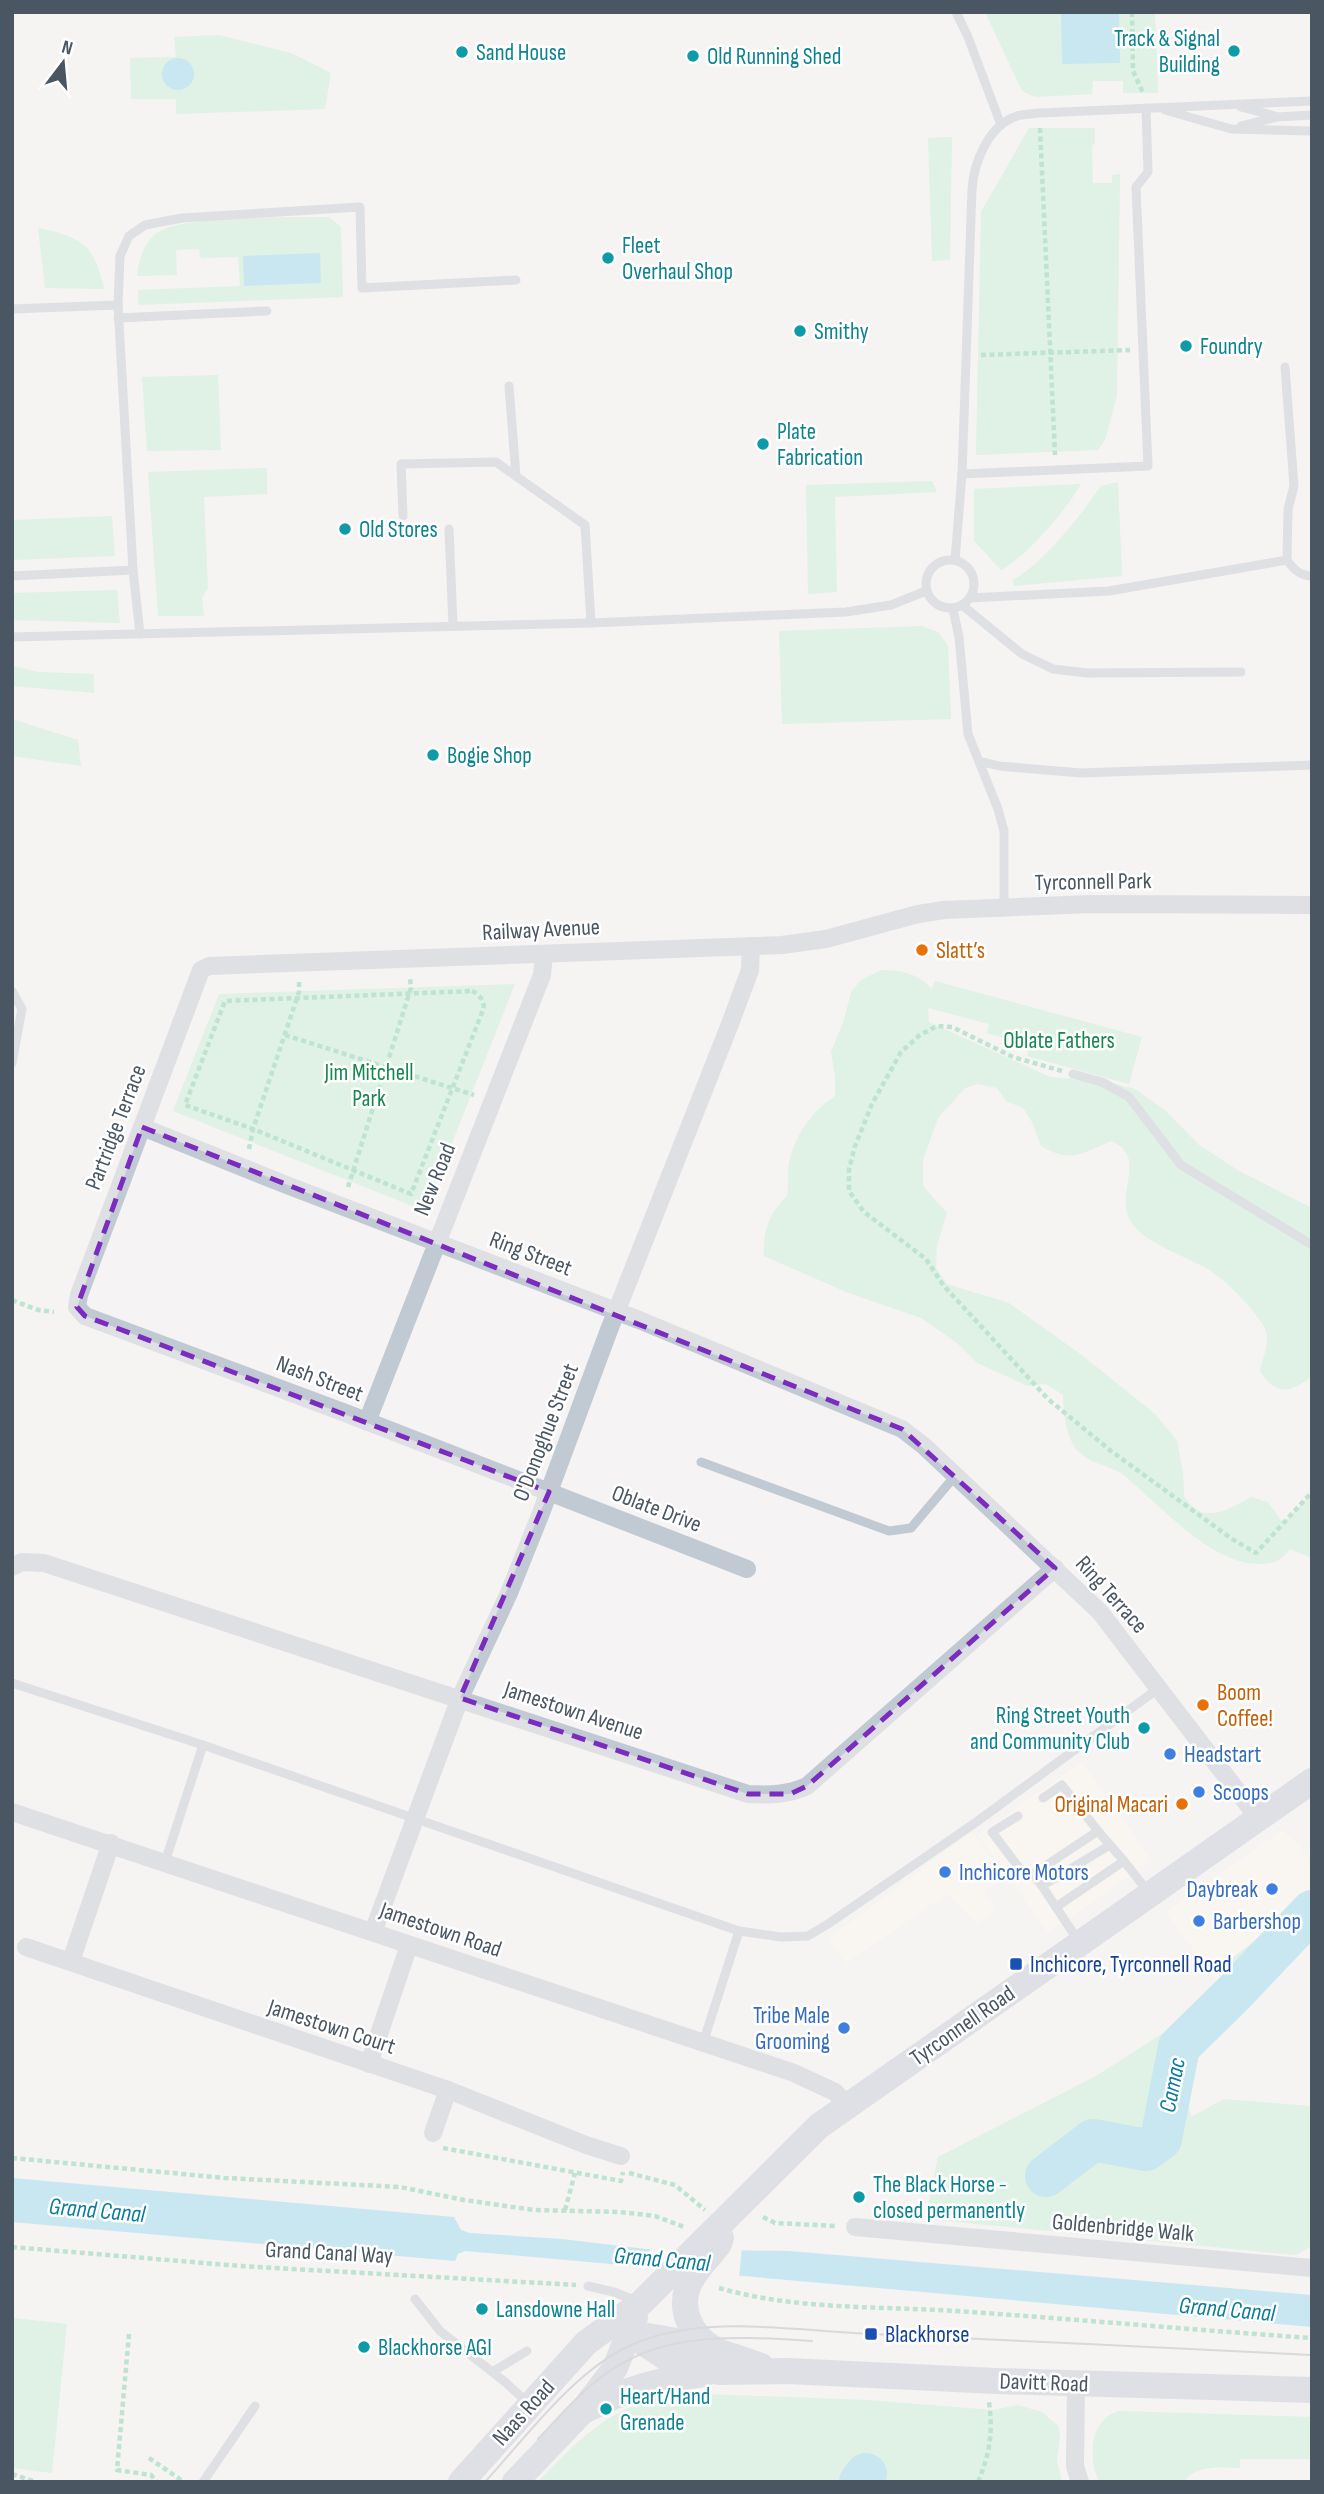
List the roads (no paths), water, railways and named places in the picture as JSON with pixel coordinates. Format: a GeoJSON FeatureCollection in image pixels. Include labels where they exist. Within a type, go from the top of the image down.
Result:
{"type":"FeatureCollection","features":[{"type":"Feature","properties":{"kind":"main road","name":"Tyrconnell Road"},"geometry":{"type":"LineString","coordinates":[[586,2343],[681,2275],[716,2213],[847,2105],[1312,1781]]}},
{"type":"Feature","properties":{"kind":"main road"},"geometry":{"type":"LineString","coordinates":[[580,2414],[608,2398],[681,2376],[718,2361],[688,2321],[681,2275]]}},
{"type":"Feature","properties":{"kind":"main road","name":"Tyrconnell Road"},"geometry":{"type":"LineString","coordinates":[[630,2334],[638,2305]]}},
{"type":"Feature","properties":{"kind":"main road"},"geometry":{"type":"LineString","coordinates":[[586,2343],[619,2334],[630,2334]]}},
{"type":"Feature","properties":{"kind":"main road","name":"Davitt Road"},"geometry":{"type":"LineString","coordinates":[[630,2334],[673,2362],[718,2361],[777,2371],[1312,2390]]}},
{"type":"Feature","properties":{"kind":"main road","name":"Naas Road"},"geometry":{"type":"LineString","coordinates":[[515,2482],[580,2414],[615,2368],[630,2334]]}},
{"type":"Feature","properties":{"kind":"main road","name":"Naas Road"},"geometry":{"type":"LineString","coordinates":[[461,2482],[586,2343]]}},
{"type":"Feature","properties":{"kind":"street","name":"Tyrconnell Park"},"geometry":{"type":"LineString","coordinates":[[877,925],[918,914],[1091,904],[1312,905]]}},
{"type":"Feature","properties":{"kind":"street","name":"Railway Avenue"},"geometry":{"type":"LineString","coordinates":[[205,968],[751,946],[826,939],[877,925]]}},
{"type":"Feature","properties":{"kind":"street","name":"O'Donoghue Street"},"geometry":{"type":"LineString","coordinates":[[373,1932],[460,1698],[509,1593],[744,986],[750,970],[751,946]]}},
{"type":"Feature","properties":{"kind":"street","name":"New Road"},"geometry":{"type":"LineString","coordinates":[[367,1422],[435,1241],[542,975],[544,954]]}},
{"type":"Feature","properties":{"kind":"street","name":"Partridge Terrace"},"geometry":{"type":"LineString","coordinates":[[77,1307],[79,1294],[201,970],[205,968]]}},
{"type":"Feature","properties":{"kind":"street","name":"Ring Street"},"geometry":{"type":"LineString","coordinates":[[142,1127],[618,1312],[902,1429]]}},
{"type":"Feature","properties":{"kind":"street","name":"Nash Street"},"geometry":{"type":"LineString","coordinates":[[77,1307],[85,1316],[549,1492]]}},
{"type":"Feature","properties":{"kind":"street","name":"Ring Terrace"},"geometry":{"type":"LineString","coordinates":[[902,1429],[1100,1612],[1258,1818]]}},
{"type":"Feature","properties":{"kind":"street","name":"Oblate Drive"},"geometry":{"type":"LineString","coordinates":[[549,1492],[747,1569]]}},
{"type":"Feature","properties":{"kind":"street","name":"Jamestown Avenue"},"geometry":{"type":"LineString","coordinates":[[12,1567],[22,1562],[44,1563],[748,1794],[790,1794],[807,1786],[1055,1568]]}},
{"type":"Feature","properties":{"kind":"street","name":"Jamestown Road"},"geometry":{"type":"LineString","coordinates":[[12,1812],[111,1843],[818,2083],[835,2092],[847,2105]]}},
{"type":"Feature","properties":{"kind":"street"},"geometry":{"type":"LineString","coordinates":[[71,1961],[111,1843]]}},
{"type":"Feature","properties":{"kind":"street"},"geometry":{"type":"LineString","coordinates":[[369,2064],[409,1945]]}},
{"type":"Feature","properties":{"kind":"street","name":"Jamestown Court"},"geometry":{"type":"LineString","coordinates":[[26,1947],[448,2090],[586,2145],[621,2155]]}},
{"type":"Feature","properties":{"kind":"street"},"geometry":{"type":"LineString","coordinates":[[434,2140],[448,2090]]}},
{"type":"Feature","properties":{"kind":"street","name":"Goldenbridge Walk"},"geometry":{"type":"LineString","coordinates":[[855,2227],[1312,2269]]}},
{"type":"Feature","properties":{"kind":"street"},"geometry":{"type":"LineString","coordinates":[[1076,2383],[1075,2466],[1080,2482]]}},
{"type":"Feature","properties":{"kind":"lane"},"geometry":{"type":"LineString","coordinates":[[956,12],[1001,125]]}},
{"type":"Feature","properties":{"kind":"lane"},"geometry":{"type":"LineString","coordinates":[[955,560],[962,474],[974,169],[988,141],[1001,125],[1016,116],[1040,113],[1312,101]]}},
{"type":"Feature","properties":{"kind":"lane"},"geometry":{"type":"LineString","coordinates":[[1232,104],[1276,117]]}},
{"type":"Feature","properties":{"kind":"lane"},"geometry":{"type":"LineString","coordinates":[[1151,108],[1231,129],[1312,131]]}},
{"type":"Feature","properties":{"kind":"lane"},"geometry":{"type":"LineString","coordinates":[[962,474],[1148,466],[1136,187],[1148,172],[1151,108]]}},
{"type":"Feature","properties":{"kind":"lane"},"geometry":{"type":"LineString","coordinates":[[1231,129],[1276,117],[1312,115]]}},
{"type":"Feature","properties":{"kind":"lane"},"geometry":{"type":"LineString","coordinates":[[140,634],[133,570],[118,318],[120,256],[129,236],[145,225],[182,218],[360,208],[362,288],[516,280]]}},
{"type":"Feature","properties":{"kind":"lane"},"geometry":{"type":"LineString","coordinates":[[12,309],[118,305]]}},
{"type":"Feature","properties":{"kind":"lane"},"geometry":{"type":"LineString","coordinates":[[118,318],[267,311]]}},
{"type":"Feature","properties":{"kind":"lane"},"geometry":{"type":"LineString","coordinates":[[1285,367],[1294,486],[1288,509],[1287,560],[1293,569],[1312,576]]}},
{"type":"Feature","properties":{"kind":"lane"},"geometry":{"type":"LineString","coordinates":[[509,386],[516,476]]}},
{"type":"Feature","properties":{"kind":"lane"},"geometry":{"type":"LineString","coordinates":[[403,516],[401,464],[496,462],[585,525],[591,623]]}},
{"type":"Feature","properties":{"kind":"lane"},"geometry":{"type":"LineString","coordinates":[[449,529],[453,626]]}},
{"type":"Feature","properties":{"kind":"lane"},"geometry":{"type":"LineString","coordinates":[[958,607],[970,598],[974,590],[972,575],[968,568],[955,560],[938,562],[927,574],[926,591],[929,597],[940,607],[958,607],[1022,654],[1053,669],[1087,673],[1241,672]]}},
{"type":"Feature","properties":{"kind":"lane"},"geometry":{"type":"LineString","coordinates":[[970,598],[1109,591],[1287,560]]}},
{"type":"Feature","properties":{"kind":"lane"},"geometry":{"type":"LineString","coordinates":[[12,576],[133,570]]}},
{"type":"Feature","properties":{"kind":"lane"},"geometry":{"type":"LineString","coordinates":[[12,637],[591,623],[846,612],[891,605],[926,591]]}},
{"type":"Feature","properties":{"kind":"lane"},"geometry":{"type":"LineString","coordinates":[[958,607],[966,722],[998,809],[1003,831],[1004,908]]}},
{"type":"Feature","properties":{"kind":"lane"},"geometry":{"type":"LineString","coordinates":[[979,761],[999,766],[1080,773],[1312,765]]}},
{"type":"Feature","properties":{"kind":"lane"},"geometry":{"type":"LineString","coordinates":[[12,991],[22,1009],[12,1063]]}},
{"type":"Feature","properties":{"kind":"lane"},"geometry":{"type":"LineString","coordinates":[[1073,1074],[1102,1082],[1129,1097],[1181,1165],[1312,1245]]}},
{"type":"Feature","properties":{"kind":"lane"},"geometry":{"type":"LineString","coordinates":[[701,1462],[889,1531],[911,1528],[955,1476]]}},
{"type":"Feature","properties":{"kind":"lane"},"geometry":{"type":"LineString","coordinates":[[12,1683],[203,1745],[740,1931],[781,1937],[808,1936],[975,1823],[1159,1688]]}},
{"type":"Feature","properties":{"kind":"lane"},"geometry":{"type":"LineString","coordinates":[[165,1862],[203,1745]]}},
{"type":"Feature","properties":{"kind":"lane"},"geometry":{"type":"LineString","coordinates":[[1043,1798],[1062,1785],[1149,1894]]}},
{"type":"Feature","properties":{"kind":"lane"},"geometry":{"type":"LineString","coordinates":[[1018,1816],[992,1832],[1020,1869],[1033,1874],[1080,1943]]}},
{"type":"Feature","properties":{"kind":"lane"},"geometry":{"type":"LineString","coordinates":[[1033,1874],[1098,1832]]}},
{"type":"Feature","properties":{"kind":"lane"},"geometry":{"type":"LineString","coordinates":[[1042,1886],[1110,1845]]}},
{"type":"Feature","properties":{"kind":"lane"},"geometry":{"type":"LineString","coordinates":[[1056,1907],[1124,1861]]}},
{"type":"Feature","properties":{"kind":"lane"},"geometry":{"type":"LineString","coordinates":[[704,2043],[740,1931]]}},
{"type":"Feature","properties":{"kind":"lane"},"geometry":{"type":"LineString","coordinates":[[587,2286],[614,2292],[638,2305]]}},
{"type":"Feature","properties":{"kind":"lane"},"geometry":{"type":"LineString","coordinates":[[415,2299],[440,2331],[530,2405]]}},
{"type":"Feature","properties":{"kind":"lane"},"geometry":{"type":"LineString","coordinates":[[492,2372],[527,2350]]}},
{"type":"Feature","properties":{"kind":"lane"},"geometry":{"type":"LineString","coordinates":[[203,2482],[255,2406]]}},
{"type":"Feature","properties":{"kind":"water"},"geometry":{"type":"Polygon","coordinates":[[[1061,12],[1119,12],[1120,63],[1062,64],[1061,12]]]}},
{"type":"Feature","properties":{"kind":"water"},"geometry":{"type":"Polygon","coordinates":[[[178,58],[189,63],[194,74],[189,85],[178,90],[167,85],[162,74],[167,63],[178,58]]]}},
{"type":"Feature","properties":{"kind":"water"},"geometry":{"type":"Polygon","coordinates":[[[320,253],[321,283],[244,286],[243,256],[320,253]]]}},
{"type":"Feature","properties":{"kind":"water","name":"Grand Canal"},"geometry":{"type":"Polygon","coordinates":[[[12,2178],[454,2217],[461,2230],[470,2233],[562,2239],[646,2249],[789,2251],[1312,2295],[1312,2327],[465,2251],[458,2254],[455,2261],[12,2222],[12,2178]]]}},
{"type":"Feature","properties":{"kind":"waterway","name":"Camac"},"geometry":{"type":"LineString","coordinates":[[1046,2176],[1093,2140],[1146,2150],[1161,2139],[1179,2047],[1312,1911]]}},
{"type":"Feature","properties":{"kind":"waterway","name":"Camac"},"geometry":{"type":"LineString","coordinates":[[860,2482],[866,2474]]}},
{"type":"Feature","properties":{"kind":"tram line"},"geometry":{"type":"LineString","coordinates":[[485,2482],[552,2406],[590,2371],[631,2345],[688,2329],[750,2326],[1312,2355]]}},
{"type":"Feature","properties":{"kind":"tram line"},"geometry":{"type":"LineString","coordinates":[[538,2439],[598,2379],[631,2358],[655,2349],[706,2339],[812,2341]]}},
{"type":"Feature","properties":{"kind":"place","name":"Track & Signal Building"},"geometry":{"type":"Point","coordinates":[1234,51]}},
{"type":"Feature","properties":{"kind":"place","name":"Sand House"},"geometry":{"type":"Point","coordinates":[462,52]}},
{"type":"Feature","properties":{"kind":"place","name":"Old Running Shed"},"geometry":{"type":"Point","coordinates":[693,56]}},
{"type":"Feature","properties":{"kind":"place","name":"Fleet Overhaul Shop"},"geometry":{"type":"Point","coordinates":[608,258]}},
{"type":"Feature","properties":{"kind":"place","name":"Smithy"},"geometry":{"type":"Point","coordinates":[800,331]}},
{"type":"Feature","properties":{"kind":"place","name":"Foundry"},"geometry":{"type":"Point","coordinates":[1186,346]}},
{"type":"Feature","properties":{"kind":"place","name":"Plate Fabrication"},"geometry":{"type":"Point","coordinates":[763,444]}},
{"type":"Feature","properties":{"kind":"place","name":"Old Stores"},"geometry":{"type":"Point","coordinates":[345,529]}},
{"type":"Feature","properties":{"kind":"place","name":"Bogie Shop"},"geometry":{"type":"Point","coordinates":[433,755]}},
{"type":"Feature","properties":{"kind":"place","name":"Slatt’s"},"geometry":{"type":"Point","coordinates":[922,950]}},
{"type":"Feature","properties":{"kind":"place","name":"Boom Coffee!"},"geometry":{"type":"Point","coordinates":[1203,1705]}},
{"type":"Feature","properties":{"kind":"place","name":"Ring Street Youth and Community Club"},"geometry":{"type":"Point","coordinates":[1144,1728]}},
{"type":"Feature","properties":{"kind":"place","name":"Headstart"},"geometry":{"type":"Point","coordinates":[1170,1754]}},
{"type":"Feature","properties":{"kind":"place","name":"Scoops"},"geometry":{"type":"Point","coordinates":[1199,1792]}},
{"type":"Feature","properties":{"kind":"place","name":"Original Macari"},"geometry":{"type":"Point","coordinates":[1182,1804]}},
{"type":"Feature","properties":{"kind":"place","name":"Inchicore Motors"},"geometry":{"type":"Point","coordinates":[945,1872]}},
{"type":"Feature","properties":{"kind":"place","name":"Daybreak"},"geometry":{"type":"Point","coordinates":[1272,1889]}},
{"type":"Feature","properties":{"kind":"place","name":"Barbershop"},"geometry":{"type":"Point","coordinates":[1199,1921]}},
{"type":"Feature","properties":{"kind":"place","name":"Inchicore, Tyrconnell Road"},"geometry":{"type":"Point","coordinates":[1016,1964]}},
{"type":"Feature","properties":{"kind":"place","name":"Tribe Male Grooming"},"geometry":{"type":"Point","coordinates":[844,2028]}},
{"type":"Feature","properties":{"kind":"place","name":"The Black Horse - closed permanently"},"geometry":{"type":"Point","coordinates":[859,2197]}},
{"type":"Feature","properties":{"kind":"place","name":"Lansdowne Hall"},"geometry":{"type":"Point","coordinates":[482,2309]}},
{"type":"Feature","properties":{"kind":"place","name":"Blackhorse"},"geometry":{"type":"Point","coordinates":[871,2334]}},
{"type":"Feature","properties":{"kind":"place","name":"Blackhorse AGI"},"geometry":{"type":"Point","coordinates":[364,2347]}},
{"type":"Feature","properties":{"kind":"place","name":"Heart/Hand Grenade"},"geometry":{"type":"Point","coordinates":[606,2409]}},
{"type":"Feature","properties":{"kind":"park label","name":"Oblate Fathers"},"geometry":{"type":"Point","coordinates":[1059,1040]}},
{"type":"Feature","properties":{"kind":"park label","name":"Jim Mitchell Park"},"geometry":{"type":"Point","coordinates":[369,1085]}}]}
